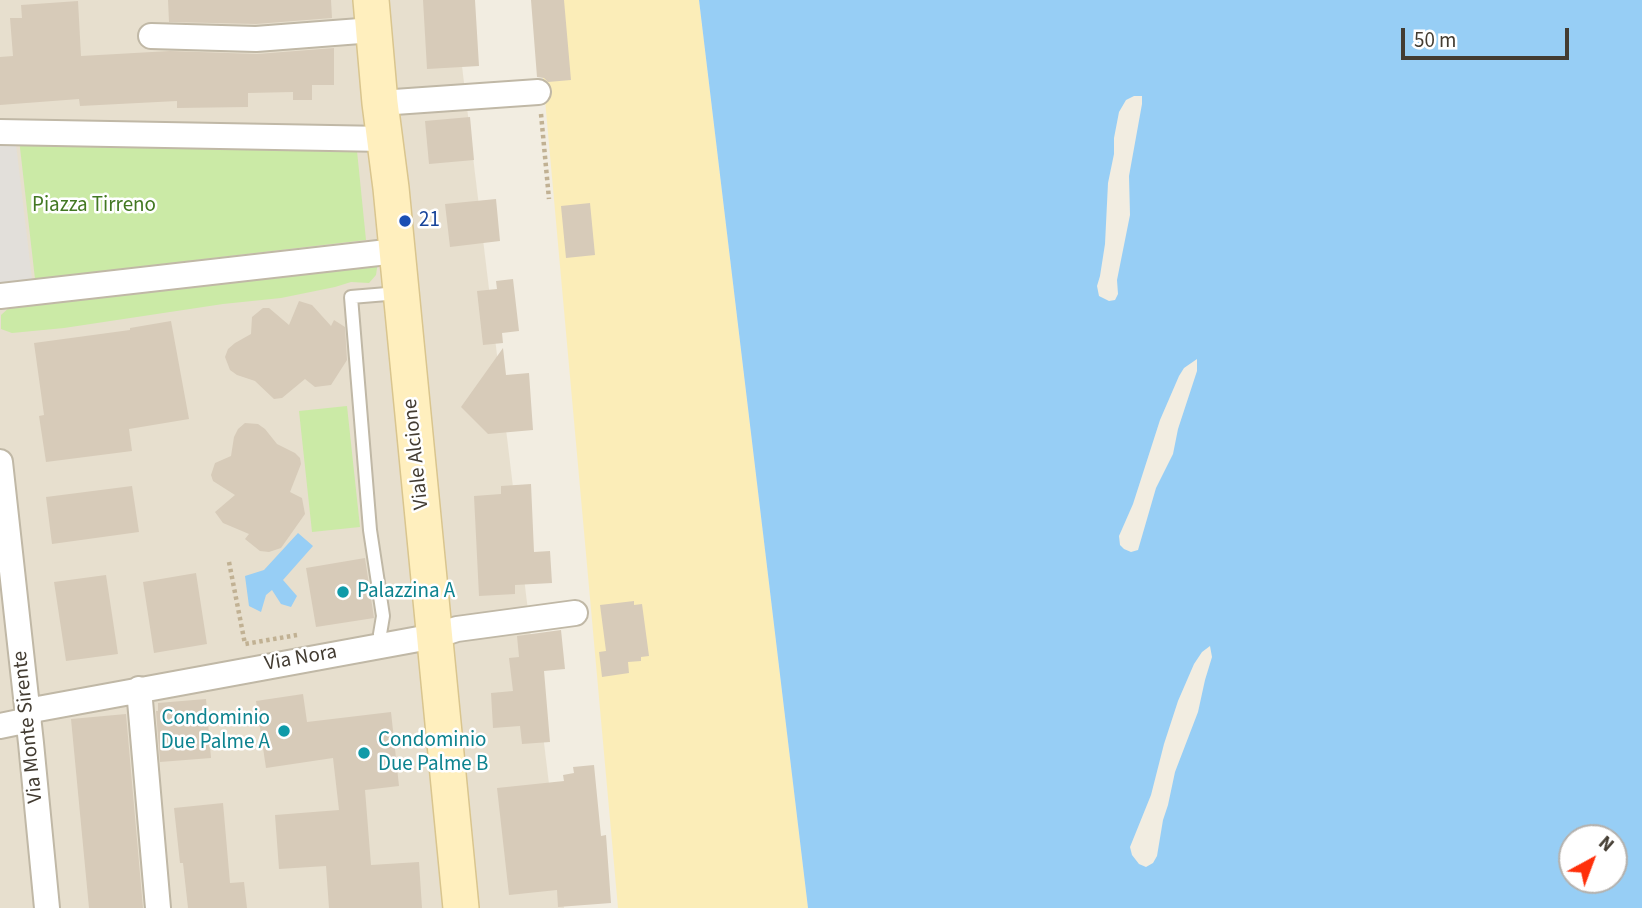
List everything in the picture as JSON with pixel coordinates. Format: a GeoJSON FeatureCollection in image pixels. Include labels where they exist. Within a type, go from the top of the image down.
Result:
{"type":"FeatureCollection","features":[{"type":"Feature","properties":{"kind":"street"},"geometry":{"type":"LineString","coordinates":[[151,36],[256,39],[372,15]]}},
{"type":"Feature","properties":{"kind":"street","name":"Viale Alcione"},"geometry":{"type":"LineString","coordinates":[[372,15],[461,908]]}},
{"type":"Feature","properties":{"kind":"street"},"geometry":{"type":"LineString","coordinates":[[380,103],[538,92]]}},
{"type":"Feature","properties":{"kind":"street"},"geometry":{"type":"LineString","coordinates":[[7,132],[385,139]]}},
{"type":"Feature","properties":{"kind":"street"},"geometry":{"type":"LineString","coordinates":[[0,296],[396,251]]}},
{"type":"Feature","properties":{"kind":"street","name":"Via Monte Sirente"},"geometry":{"type":"LineString","coordinates":[[0,471],[47,908]]}},
{"type":"Feature","properties":{"kind":"street","name":"Via Nora"},"geometry":{"type":"LineString","coordinates":[[0,726],[139,689],[435,636],[457,629],[575,613]]}},
{"type":"Feature","properties":{"kind":"street"},"geometry":{"type":"LineString","coordinates":[[139,689],[158,908]]}},
{"type":"Feature","properties":{"kind":"lane"},"geometry":{"type":"LineString","coordinates":[[381,645],[383,616],[370,530],[351,297],[400,293]]}},
{"type":"Feature","properties":{"kind":"path"},"geometry":{"type":"LineString","coordinates":[[538,92],[549,199]]}},
{"type":"Feature","properties":{"kind":"path"},"geometry":{"type":"LineString","coordinates":[[229,562],[245,644],[306,634]]}},
{"type":"Feature","properties":{"kind":"shaded area"},"geometry":{"type":"Polygon","coordinates":[[[0,0],[454,0],[564,908],[0,908],[0,0]]]}},
{"type":"Feature","properties":{"kind":"shaded area"},"geometry":{"type":"Polygon","coordinates":[[[0,144],[16,144],[32,279],[0,284],[0,144]]]}},
{"type":"Feature","properties":{"kind":"green space","name":"Piazza Tirreno"},"geometry":{"type":"Polygon","coordinates":[[[19,139],[356,141],[366,240],[35,279],[19,139]]]}},
{"type":"Feature","properties":{"kind":"green space"},"geometry":{"type":"Polygon","coordinates":[[[378,261],[376,275],[369,283],[351,282],[281,298],[64,328],[12,333],[1,329],[1,315],[11,306],[378,261]]]}},
{"type":"Feature","properties":{"kind":"green space"},"geometry":{"type":"Polygon","coordinates":[[[347,406],[360,527],[312,532],[299,411],[347,406]]]}},
{"type":"Feature","properties":{"kind":"sand"},"geometry":{"type":"Polygon","coordinates":[[[536,0],[699,0],[808,908],[618,908],[536,0]]]}},
{"type":"Feature","properties":{"kind":"water"},"geometry":{"type":"Polygon","coordinates":[[[699,0],[1642,0],[1642,908],[808,908],[699,0]]]}},
{"type":"Feature","properties":{"kind":"water"},"geometry":{"type":"Polygon","coordinates":[[[298,533],[313,546],[283,580],[297,596],[291,607],[281,604],[272,590],[266,595],[261,612],[249,606],[245,576],[264,570],[298,533]]]}},
{"type":"Feature","properties":{"kind":"pier"},"geometry":{"type":"Polygon","coordinates":[[[1142,96],[1142,104],[1129,176],[1130,215],[1117,280],[1118,294],[1115,300],[1109,301],[1099,296],[1097,286],[1105,244],[1108,183],[1119,112],[1126,100],[1142,96]]]}},
{"type":"Feature","properties":{"kind":"pier"},"geometry":{"type":"Polygon","coordinates":[[[1197,359],[1197,371],[1178,429],[1173,454],[1156,488],[1138,550],[1131,552],[1120,545],[1119,536],[1133,504],[1160,420],[1179,376],[1184,368],[1197,359]]]}},
{"type":"Feature","properties":{"kind":"pier"},"geometry":{"type":"Polygon","coordinates":[[[1210,646],[1212,657],[1198,712],[1175,772],[1157,856],[1153,863],[1146,867],[1139,864],[1130,847],[1151,795],[1178,701],[1194,664],[1210,646]]]}},
{"type":"Feature","properties":{"kind":"building"},"geometry":{"type":"Polygon","coordinates":[[[168,0],[331,0],[332,18],[256,24],[169,22],[168,0]]]}},
{"type":"Feature","properties":{"kind":"building"},"geometry":{"type":"Polygon","coordinates":[[[423,0],[475,0],[479,66],[427,69],[423,0]]]}},
{"type":"Feature","properties":{"kind":"building"},"geometry":{"type":"Polygon","coordinates":[[[531,0],[564,0],[571,80],[548,82],[537,77],[531,0]]]}},
{"type":"Feature","properties":{"kind":"building"},"geometry":{"type":"Polygon","coordinates":[[[78,1],[81,56],[170,51],[257,54],[334,48],[334,85],[312,85],[312,100],[293,100],[293,92],[248,93],[248,107],[177,108],[177,101],[80,106],[79,99],[0,105],[0,57],[13,56],[10,18],[22,18],[21,5],[78,1]]]}},
{"type":"Feature","properties":{"kind":"building"},"geometry":{"type":"Polygon","coordinates":[[[470,117],[474,160],[429,164],[425,121],[470,117]]]}},
{"type":"Feature","properties":{"kind":"building"},"geometry":{"type":"Polygon","coordinates":[[[496,199],[500,241],[450,247],[445,204],[496,199]]]}},
{"type":"Feature","properties":{"kind":"building"},"geometry":{"type":"Polygon","coordinates":[[[590,203],[595,255],[566,258],[561,206],[590,203]]]}},
{"type":"Feature","properties":{"kind":"building"},"geometry":{"type":"Polygon","coordinates":[[[513,279],[519,331],[502,333],[503,343],[483,345],[477,291],[497,289],[496,281],[513,279]]]}},
{"type":"Feature","properties":{"kind":"building"},"geometry":{"type":"Polygon","coordinates":[[[299,301],[312,305],[331,326],[334,320],[345,327],[347,360],[331,385],[315,387],[305,379],[282,398],[274,399],[255,381],[230,370],[225,357],[228,349],[251,334],[252,317],[263,308],[269,308],[289,325],[299,301]]]}},
{"type":"Feature","properties":{"kind":"building"},"geometry":{"type":"Polygon","coordinates":[[[171,321],[189,419],[129,429],[132,451],[46,462],[39,416],[44,415],[34,343],[130,330],[171,321]]]}},
{"type":"Feature","properties":{"kind":"building"},"geometry":{"type":"Polygon","coordinates":[[[503,348],[506,375],[529,373],[533,430],[488,434],[461,407],[503,348]]]}},
{"type":"Feature","properties":{"kind":"building"},"geometry":{"type":"Polygon","coordinates":[[[245,423],[258,424],[277,444],[300,458],[301,464],[290,492],[302,498],[305,514],[281,548],[269,552],[260,551],[245,539],[249,534],[223,523],[215,512],[235,495],[213,481],[211,475],[215,463],[231,456],[234,437],[245,423]]]}},
{"type":"Feature","properties":{"kind":"building"},"geometry":{"type":"Polygon","coordinates":[[[531,484],[534,552],[550,551],[552,583],[515,585],[515,594],[479,596],[474,496],[501,494],[501,486],[531,484]]]}},
{"type":"Feature","properties":{"kind":"building"},"geometry":{"type":"Polygon","coordinates":[[[132,486],[139,532],[52,544],[46,497],[132,486]]]}},
{"type":"Feature","properties":{"kind":"building","name":"Palazzina A"},"geometry":{"type":"Polygon","coordinates":[[[365,558],[374,618],[316,627],[306,568],[365,558]]]}},
{"type":"Feature","properties":{"kind":"building"},"geometry":{"type":"Polygon","coordinates":[[[196,573],[207,644],[154,653],[143,582],[196,573]]]}},
{"type":"Feature","properties":{"kind":"building"},"geometry":{"type":"Polygon","coordinates":[[[106,575],[118,654],[66,661],[54,582],[106,575]]]}},
{"type":"Feature","properties":{"kind":"building"},"geometry":{"type":"Polygon","coordinates":[[[634,601],[634,605],[642,604],[649,656],[641,657],[641,661],[628,662],[629,673],[602,677],[599,652],[606,651],[600,605],[634,601]]]}},
{"type":"Feature","properties":{"kind":"building"},"geometry":{"type":"Polygon","coordinates":[[[561,630],[565,669],[544,671],[550,742],[522,744],[520,726],[493,728],[491,693],[513,691],[509,658],[519,657],[517,636],[561,630]]]}},
{"type":"Feature","properties":{"kind":"building"},"geometry":{"type":"Polygon","coordinates":[[[303,694],[307,722],[391,712],[399,786],[365,790],[371,865],[419,862],[422,908],[329,908],[326,866],[279,869],[275,815],[339,810],[333,758],[266,768],[256,701],[303,694]]]}},
{"type":"Feature","properties":{"kind":"building"},"geometry":{"type":"Polygon","coordinates":[[[206,699],[211,758],[160,762],[156,711],[158,703],[206,699]]]}},
{"type":"Feature","properties":{"kind":"building"},"geometry":{"type":"Polygon","coordinates":[[[126,714],[143,908],[89,908],[71,719],[126,714]]]}},
{"type":"Feature","properties":{"kind":"building"},"geometry":{"type":"Polygon","coordinates":[[[594,765],[601,836],[606,835],[611,903],[558,907],[557,890],[509,895],[497,788],[564,781],[563,775],[574,773],[573,767],[594,765]]]}},
{"type":"Feature","properties":{"kind":"building"},"geometry":{"type":"Polygon","coordinates":[[[223,803],[230,883],[244,882],[247,908],[188,908],[174,808],[223,803]]]}},
{"type":"Feature","properties":{"kind":"place","name":"21"},"geometry":{"type":"Point","coordinates":[405,221]}},
{"type":"Feature","properties":{"kind":"place","name":"Palazzina A"},"geometry":{"type":"Point","coordinates":[343,592]}},
{"type":"Feature","properties":{"kind":"place","name":"Condominio Due Palme A"},"geometry":{"type":"Point","coordinates":[284,731]}},
{"type":"Feature","properties":{"kind":"place","name":"Condominio Due Palme B"},"geometry":{"type":"Point","coordinates":[364,753]}}]}
